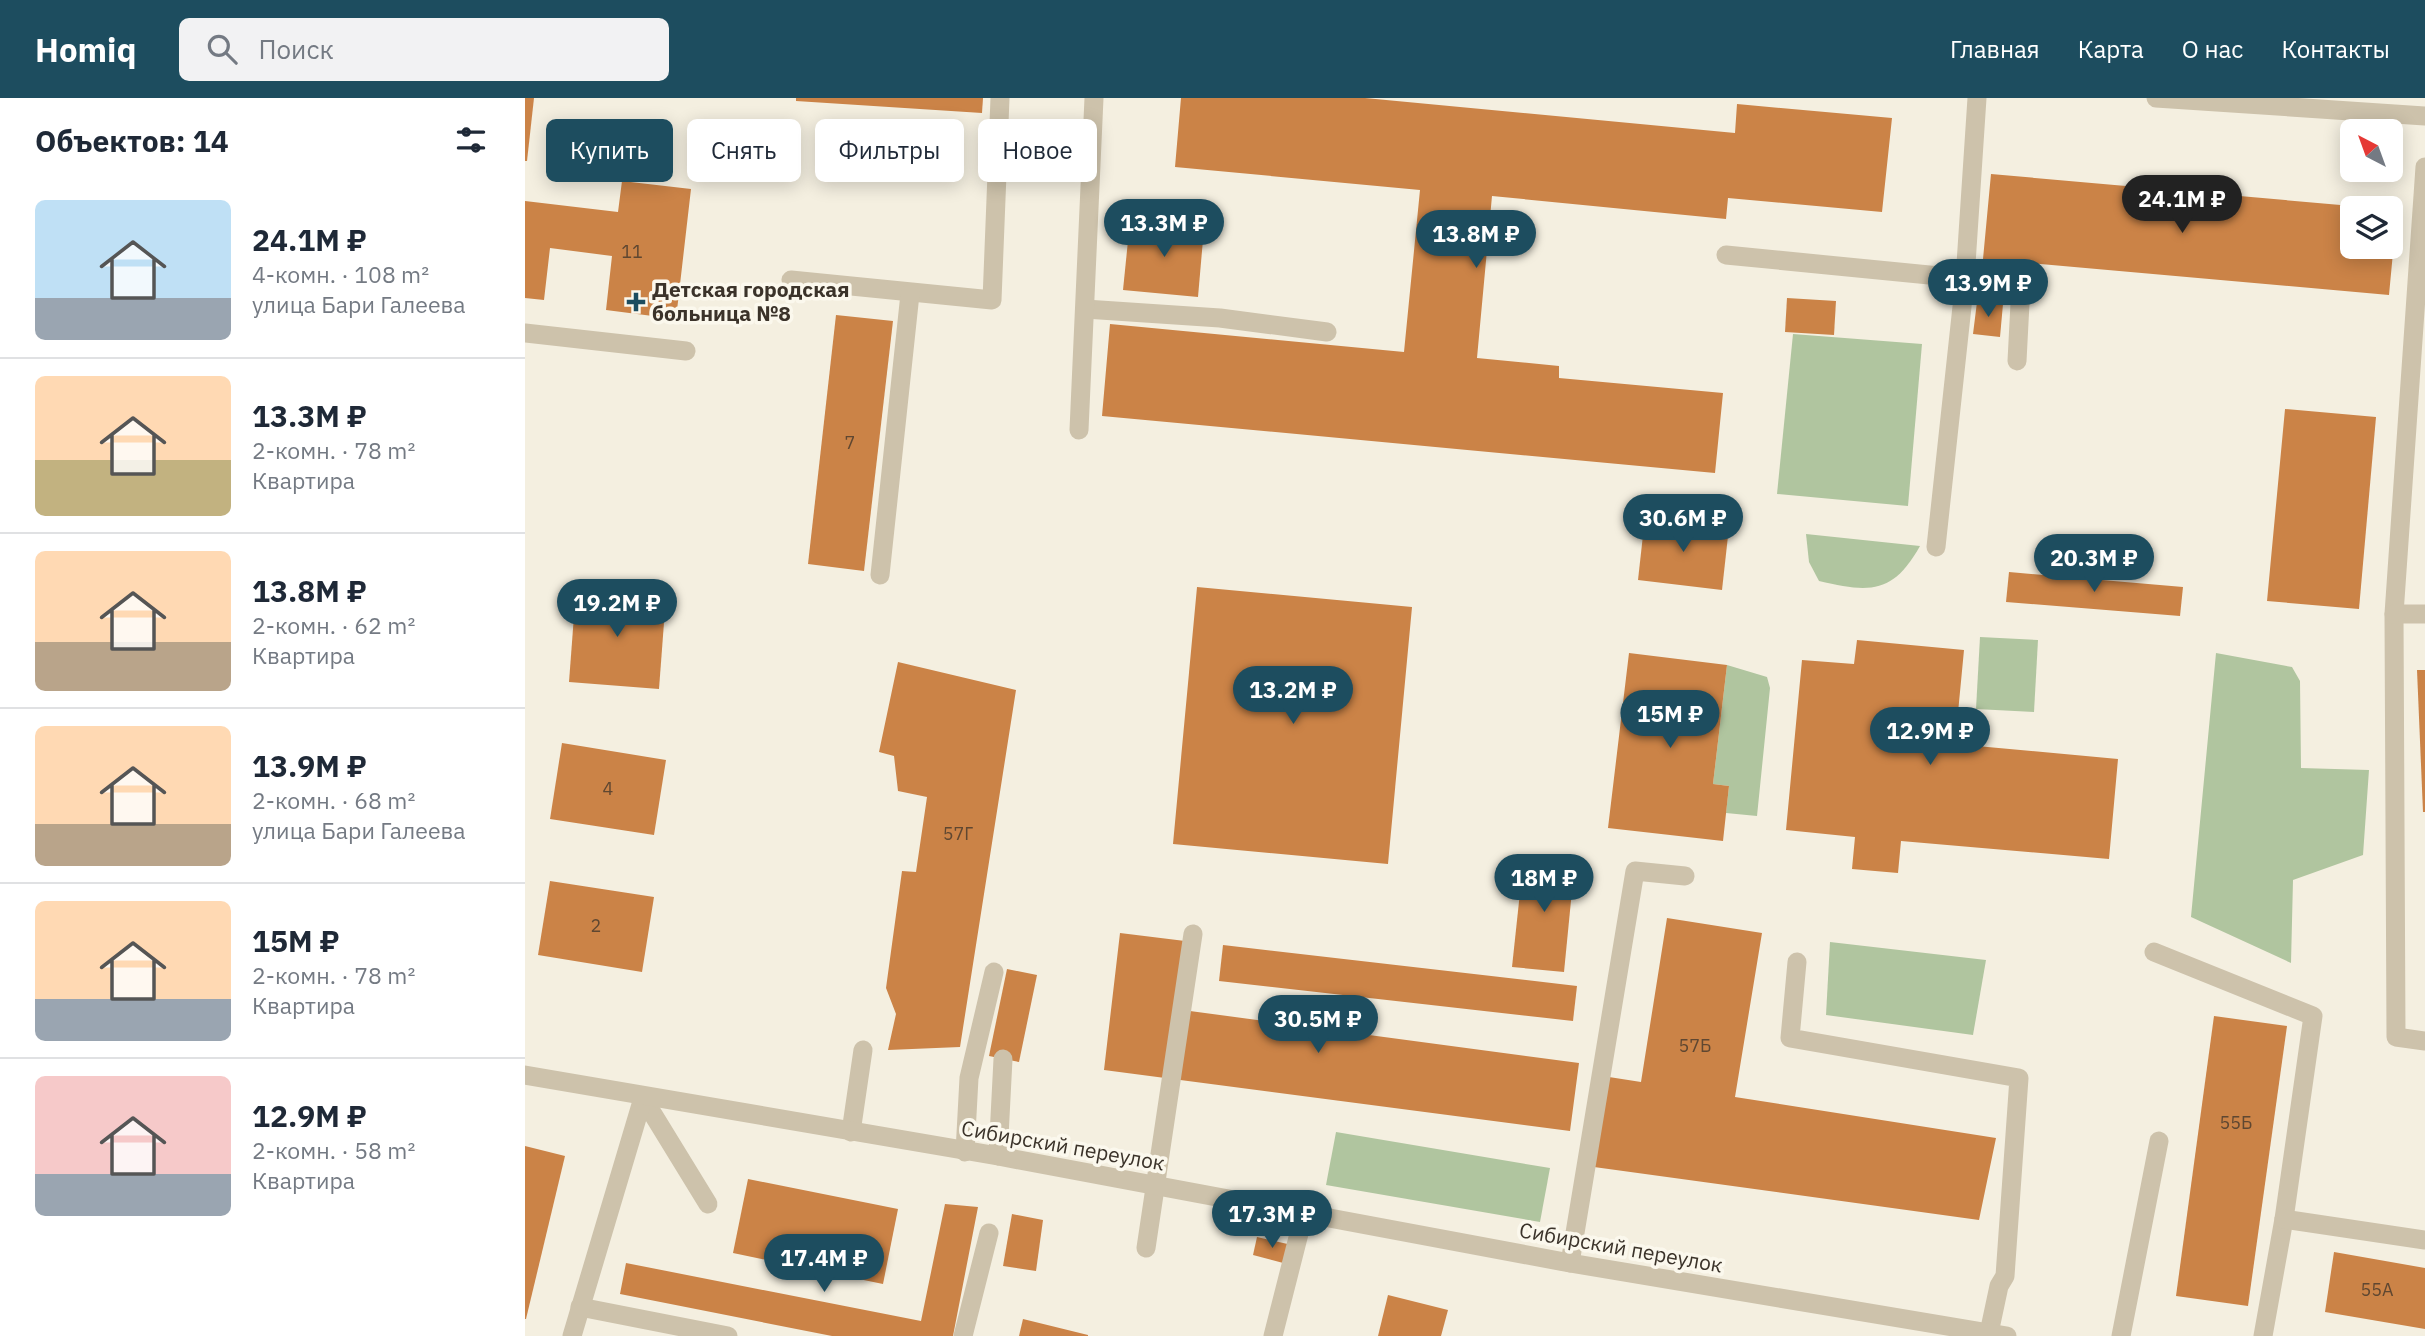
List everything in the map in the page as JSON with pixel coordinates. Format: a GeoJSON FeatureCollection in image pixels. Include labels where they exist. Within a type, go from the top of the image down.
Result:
{"type":"FeatureCollection","features":[{"type":"Feature","properties":{"kind":"street"},"geometry":{"type":"LineString","coordinates":[[791,280],[910,294],[992,300],[1000,98]]}},
{"type":"Feature","properties":{"kind":"street"},"geometry":{"type":"LineString","coordinates":[[1079,430],[1094,98]]}},
{"type":"Feature","properties":{"kind":"street"},"geometry":{"type":"LineString","coordinates":[[1936,547],[1965,279],[1977,98]]}},
{"type":"Feature","properties":{"kind":"street"},"geometry":{"type":"LineString","coordinates":[[2156,98],[2338,104],[2425,116]]}},
{"type":"Feature","properties":{"kind":"street"},"geometry":{"type":"LineString","coordinates":[[2425,167],[2395,614],[2396,1037],[2425,1041]]}},
{"type":"Feature","properties":{"kind":"street"},"geometry":{"type":"LineString","coordinates":[[1725,255],[2021,284],[2017,361]]}},
{"type":"Feature","properties":{"kind":"street"},"geometry":{"type":"LineString","coordinates":[[880,575],[910,294]]}},
{"type":"Feature","properties":{"kind":"street"},"geometry":{"type":"LineString","coordinates":[[1085,309],[1220,318],[1327,332]]}},
{"type":"Feature","properties":{"kind":"street"},"geometry":{"type":"LineString","coordinates":[[525,333],[687,351]]}},
{"type":"Feature","properties":{"kind":"street"},"geometry":{"type":"LineString","coordinates":[[2395,614],[2425,614]]}},
{"type":"Feature","properties":{"kind":"street"},"geometry":{"type":"LineString","coordinates":[[1570,1263],[1635,871],[1685,876]]}},
{"type":"Feature","properties":{"kind":"street"},"geometry":{"type":"LineString","coordinates":[[1146,1248],[1193,934]]}},
{"type":"Feature","properties":{"kind":"street"},"geometry":{"type":"LineString","coordinates":[[2154,952],[2313,1017],[2284,1219],[2263,1336]]}},
{"type":"Feature","properties":{"kind":"street"},"geometry":{"type":"LineString","coordinates":[[1797,962],[1790,1038],[2019,1078],[2005,1276],[1999,1286],[1998,1334]]}},
{"type":"Feature","properties":{"kind":"street"},"geometry":{"type":"LineString","coordinates":[[965,1152],[969,1078],[994,972]]}},
{"type":"Feature","properties":{"kind":"street"},"geometry":{"type":"LineString","coordinates":[[851,1132],[863,1050]]}},
{"type":"Feature","properties":{"kind":"street"},"geometry":{"type":"LineString","coordinates":[[997,1156],[1003,1059]]}},
{"type":"Feature","properties":{"kind":"street","name":"Сибирский переулок"},"geometry":{"type":"LineString","coordinates":[[525,1075],[643,1098],[997,1156],[1570,1263],[1998,1334]]}},
{"type":"Feature","properties":{"kind":"street"},"geometry":{"type":"LineString","coordinates":[[643,1098],[709,1204]]}},
{"type":"Feature","properties":{"kind":"street"},"geometry":{"type":"LineString","coordinates":[[572,1336],[643,1098]]}},
{"type":"Feature","properties":{"kind":"street"},"geometry":{"type":"LineString","coordinates":[[2121,1336],[2159,1140]]}},
{"type":"Feature","properties":{"kind":"street"},"geometry":{"type":"LineString","coordinates":[[1273,1336],[1304,1214]]}},
{"type":"Feature","properties":{"kind":"street"},"geometry":{"type":"LineString","coordinates":[[2284,1219],[2425,1240]]}},
{"type":"Feature","properties":{"kind":"street"},"geometry":{"type":"LineString","coordinates":[[963,1336],[989,1233]]}},
{"type":"Feature","properties":{"kind":"street"},"geometry":{"type":"LineString","coordinates":[[580,1307],[728,1336]]}},
{"type":"Feature","properties":{"kind":"green space"},"geometry":{"type":"Polygon","coordinates":[[[1793,334],[1922,344],[1908,506],[1777,494],[1793,334]]]}},
{"type":"Feature","properties":{"kind":"green space"},"geometry":{"type":"Polygon","coordinates":[[[1806,534],[1920,546],[1910,562],[1890,581],[1879,586],[1853,587],[1819,581],[1809,562],[1806,534]]]}},
{"type":"Feature","properties":{"kind":"green space"},"geometry":{"type":"Polygon","coordinates":[[[1980,637],[2038,640],[2034,712],[1976,709],[1980,637]]]}},
{"type":"Feature","properties":{"kind":"green space"},"geometry":{"type":"Polygon","coordinates":[[[2216,653],[2292,667],[2300,681],[2301,768],[2369,770],[2363,855],[2293,880],[2291,963],[2191,917],[2216,653]]]}},
{"type":"Feature","properties":{"kind":"green space"},"geometry":{"type":"Polygon","coordinates":[[[1727,665],[1767,677],[1770,688],[1757,816],[1726,813],[1729,786],[1713,784],[1727,665]]]}},
{"type":"Feature","properties":{"kind":"green space"},"geometry":{"type":"Polygon","coordinates":[[[1830,942],[1986,960],[1973,1035],[1826,1015],[1830,942]]]}},
{"type":"Feature","properties":{"kind":"green space"},"geometry":{"type":"Polygon","coordinates":[[[1336,1132],[1550,1168],[1540,1222],[1326,1185],[1336,1132]]]}},
{"type":"Feature","properties":{"kind":"building"},"geometry":{"type":"Polygon","coordinates":[[[525,98],[534,98],[527,161],[525,161],[525,98]]]}},
{"type":"Feature","properties":{"kind":"building"},"geometry":{"type":"Polygon","coordinates":[[[796,98],[983,98],[982,113],[796,101],[796,98]]]}},
{"type":"Feature","properties":{"kind":"building"},"geometry":{"type":"Polygon","coordinates":[[[1181,98],[1365,98],[1735,133],[1737,104],[1892,118],[1882,212],[1728,198],[1726,219],[1492,196],[1477,358],[1559,366],[1559,378],[1723,393],[1715,473],[1102,416],[1110,324],[1404,352],[1420,190],[1175,167],[1181,98]]]}},
{"type":"Feature","properties":{"kind":"building"},"geometry":{"type":"Polygon","coordinates":[[[1991,174],[2340,205],[2340,259],[2392,259],[2389,295],[1983,259],[1991,174]]]}},
{"type":"Feature","properties":{"kind":"building"},"geometry":{"type":"Polygon","coordinates":[[[622,182],[691,189],[676,319],[606,310],[612,256],[550,248],[544,300],[525,298],[525,201],[618,212],[622,182]]]}},
{"type":"Feature","properties":{"kind":"building"},"geometry":{"type":"Polygon","coordinates":[[[1130,221],[1204,228],[1198,297],[1123,290],[1130,221]]]}},
{"type":"Feature","properties":{"kind":"building"},"geometry":{"type":"Polygon","coordinates":[[[1787,298],[1836,301],[1834,335],[1785,332],[1787,298]]]}},
{"type":"Feature","properties":{"kind":"building"},"geometry":{"type":"Polygon","coordinates":[[[1977,302],[2003,304],[2000,337],[1973,334],[1977,302]]]}},
{"type":"Feature","properties":{"kind":"building"},"geometry":{"type":"Polygon","coordinates":[[[836,315],[893,321],[864,571],[808,564],[836,315]]]}},
{"type":"Feature","properties":{"kind":"building"},"geometry":{"type":"Polygon","coordinates":[[[2285,409],[2376,417],[2359,609],[2267,601],[2285,409]]]}},
{"type":"Feature","properties":{"kind":"building"},"geometry":{"type":"Polygon","coordinates":[[[1645,517],[1729,527],[1722,590],[1638,580],[1645,517]]]}},
{"type":"Feature","properties":{"kind":"building"},"geometry":{"type":"Polygon","coordinates":[[[2009,572],[2183,587],[2180,616],[2006,602],[2009,572]]]}},
{"type":"Feature","properties":{"kind":"building"},"geometry":{"type":"Polygon","coordinates":[[[1197,587],[1412,607],[1388,864],[1173,844],[1197,587]]]}},
{"type":"Feature","properties":{"kind":"building"},"geometry":{"type":"Polygon","coordinates":[[[576,589],[666,596],[659,689],[569,682],[576,589]]]}},
{"type":"Feature","properties":{"kind":"building"},"geometry":{"type":"Polygon","coordinates":[[[1857,640],[1964,650],[1955,744],[2118,759],[2109,859],[1901,841],[1898,873],[1852,869],[1855,837],[1786,830],[1802,660],[1854,664],[1857,640]]]}},
{"type":"Feature","properties":{"kind":"building"},"geometry":{"type":"Polygon","coordinates":[[[1629,653],[1727,665],[1713,784],[1729,786],[1723,841],[1608,828],[1629,653]]]}},
{"type":"Feature","properties":{"kind":"building"},"geometry":{"type":"Polygon","coordinates":[[[898,662],[1016,690],[960,1047],[888,1050],[896,1014],[886,988],[902,871],[916,872],[927,797],[898,791],[894,756],[879,752],[898,662]]]}},
{"type":"Feature","properties":{"kind":"building"},"geometry":{"type":"Polygon","coordinates":[[[2417,670],[2425,670],[2425,812],[2423,812],[2417,670]]]}},
{"type":"Feature","properties":{"kind":"building"},"geometry":{"type":"Polygon","coordinates":[[[562,743],[666,760],[654,835],[550,819],[562,743]]]}},
{"type":"Feature","properties":{"kind":"building"},"geometry":{"type":"Polygon","coordinates":[[[1524,855],[1575,860],[1564,972],[1512,967],[1524,855]]]}},
{"type":"Feature","properties":{"kind":"building"},"geometry":{"type":"Polygon","coordinates":[[[550,881],[654,897],[642,972],[538,955],[550,881]]]}},
{"type":"Feature","properties":{"kind":"building"},"geometry":{"type":"Polygon","coordinates":[[[1667,918],[1762,933],[1735,1097],[1996,1138],[1979,1220],[1594,1167],[1609,1077],[1641,1082],[1667,918]]]}},
{"type":"Feature","properties":{"kind":"building"},"geometry":{"type":"Polygon","coordinates":[[[1120,933],[1185,941],[1175,1009],[1579,1063],[1570,1131],[1104,1070],[1120,933]]]}},
{"type":"Feature","properties":{"kind":"building"},"geometry":{"type":"Polygon","coordinates":[[[1223,945],[1577,986],[1573,1021],[1219,981],[1223,945]]]}},
{"type":"Feature","properties":{"kind":"building"},"geometry":{"type":"Polygon","coordinates":[[[1007,969],[1037,975],[1019,1062],[989,1056],[1007,969]]]}},
{"type":"Feature","properties":{"kind":"building"},"geometry":{"type":"Polygon","coordinates":[[[2214,1016],[2287,1026],[2248,1306],[2176,1296],[2214,1016]]]}},
{"type":"Feature","properties":{"kind":"building"},"geometry":{"type":"Polygon","coordinates":[[[525,1146],[565,1156],[526,1319],[525,1319],[525,1146]]]}},
{"type":"Feature","properties":{"kind":"building"},"geometry":{"type":"Polygon","coordinates":[[[748,1179],[898,1209],[883,1284],[733,1253],[748,1179]]]}},
{"type":"Feature","properties":{"kind":"building"},"geometry":{"type":"Polygon","coordinates":[[[945,1204],[978,1207],[953,1336],[832,1336],[620,1294],[626,1263],[921,1321],[945,1204]]]}},
{"type":"Feature","properties":{"kind":"building"},"geometry":{"type":"Polygon","coordinates":[[[1012,1214],[1043,1220],[1036,1271],[1003,1266],[1012,1214]]]}},
{"type":"Feature","properties":{"kind":"building"},"geometry":{"type":"Polygon","coordinates":[[[1257,1237],[1292,1245],[1287,1264],[1253,1255],[1257,1237]]]}},
{"type":"Feature","properties":{"kind":"building"},"geometry":{"type":"Polygon","coordinates":[[[2334,1252],[2425,1268],[2425,1329],[2325,1312],[2334,1252]]]}},
{"type":"Feature","properties":{"kind":"building"},"geometry":{"type":"Polygon","coordinates":[[[1388,1295],[1448,1310],[1441,1336],[1378,1336],[1388,1295]]]}},
{"type":"Feature","properties":{"kind":"building"},"geometry":{"type":"Polygon","coordinates":[[[1023,1319],[1088,1335],[1088,1336],[1019,1336],[1023,1319]]]}},
{"type":"Feature","properties":{"kind":"place","name":"Детская городская больница №8"},"geometry":{"type":"Point","coordinates":[636,302]}}]}
